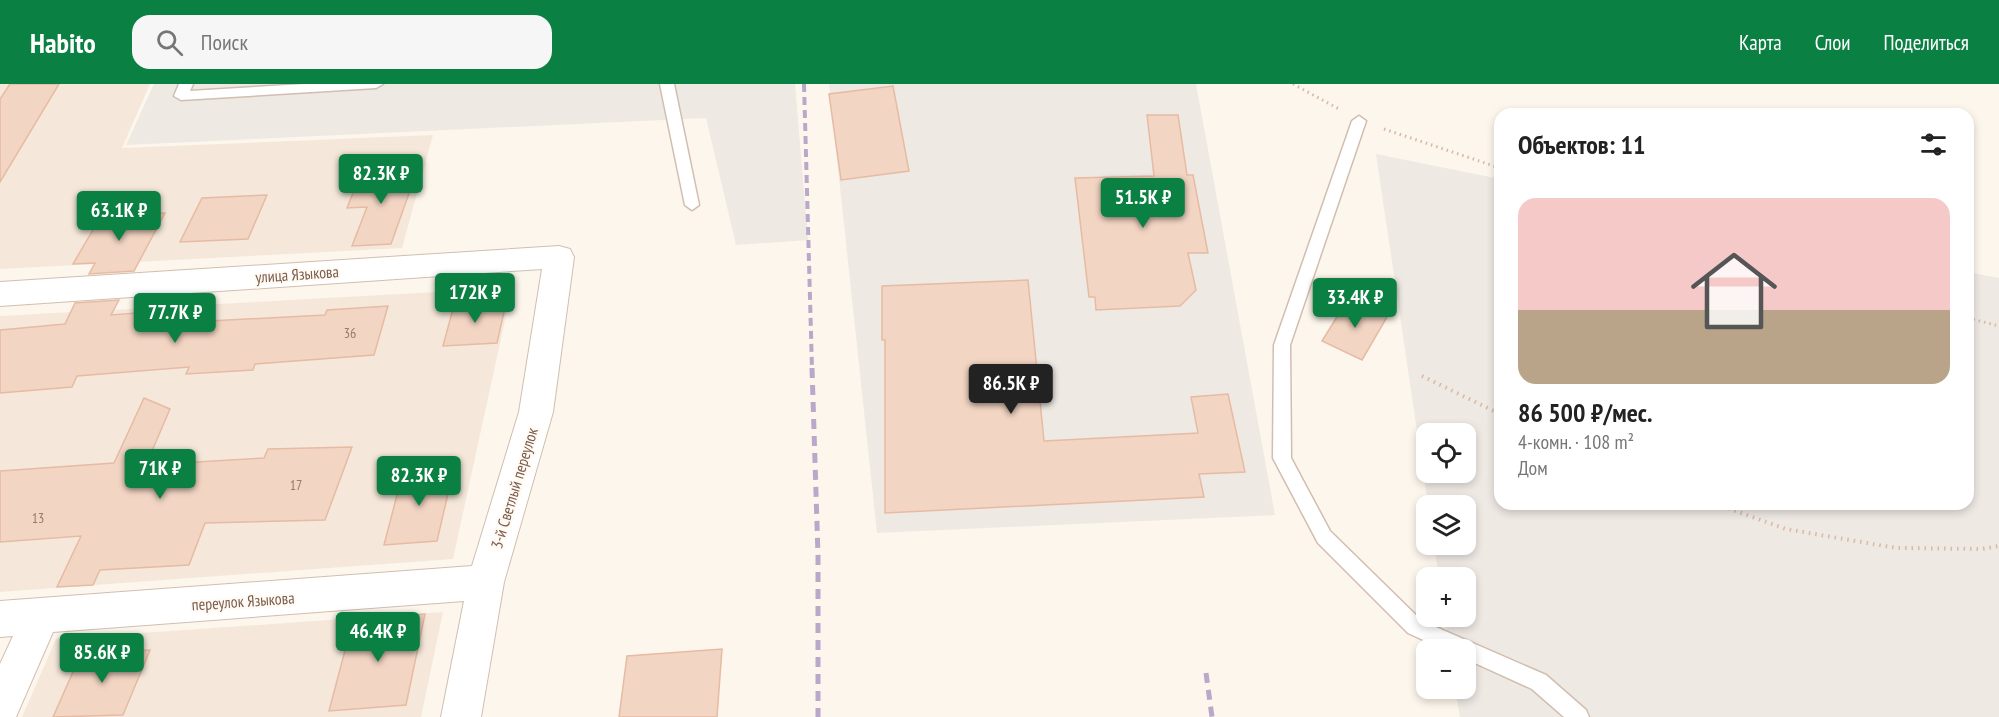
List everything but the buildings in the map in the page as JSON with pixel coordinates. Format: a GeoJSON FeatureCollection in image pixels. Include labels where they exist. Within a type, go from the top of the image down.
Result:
{"type":"FeatureCollection","features":[{"type":"Feature","properties":{"kind":"street","name":"улица Языкова"},"geometry":{"type":"LineString","coordinates":[[0,294],[559,257]]}},
{"type":"Feature","properties":{"kind":"street","name":"3-й Светлый переулок"},"geometry":{"type":"LineString","coordinates":[[460,717],[486,582],[536,412],[559,257]]}},
{"type":"Feature","properties":{"kind":"street","name":"переулок Языкова"},"geometry":{"type":"LineString","coordinates":[[0,619],[486,582]]}},
{"type":"Feature","properties":{"kind":"street"},"geometry":{"type":"LineString","coordinates":[[0,708],[41,616]]}},
{"type":"Feature","properties":{"kind":"lane"},"geometry":{"type":"LineString","coordinates":[[186,84],[181,96],[376,84]]}},
{"type":"Feature","properties":{"kind":"lane"},"geometry":{"type":"LineString","coordinates":[[667,84],[692,205]]}},
{"type":"Feature","properties":{"kind":"lane"},"geometry":{"type":"LineString","coordinates":[[1359,121],[1282,345],[1281,458],[1324,537],[1415,627],[1539,681],[1579,717]]}},
{"type":"Feature","properties":{"kind":"path"},"geometry":{"type":"LineString","coordinates":[[1293,84],[1359,121],[1494,166]]}},
{"type":"Feature","properties":{"kind":"path"},"geometry":{"type":"LineString","coordinates":[[1974,320],[1999,326]]}},
{"type":"Feature","properties":{"kind":"path"},"geometry":{"type":"LineString","coordinates":[[1422,376],[1494,411]]}},
{"type":"Feature","properties":{"kind":"path"},"geometry":{"type":"LineString","coordinates":[[1733,510],[1786,529],[1896,548],[1982,549],[1999,546]]}},
{"type":"Feature","properties":{"kind":"shaded area"},"geometry":{"type":"Polygon","coordinates":[[[0,84],[150,84],[122,148],[433,135],[402,248],[0,269],[0,84]]]}},
{"type":"Feature","properties":{"kind":"shaded area"},"geometry":{"type":"Polygon","coordinates":[[[154,84],[795,84],[808,240],[736,245],[706,118],[126,145],[154,84]]]}},
{"type":"Feature","properties":{"kind":"shaded area"},"geometry":{"type":"Polygon","coordinates":[[[829,84],[1196,84],[1275,515],[877,533],[829,84]]]}},
{"type":"Feature","properties":{"kind":"shaded area"},"geometry":{"type":"Polygon","coordinates":[[[1376,154],[1494,178],[1494,510],[1974,510],[1974,273],[1999,278],[1999,717],[1460,717],[1457,699],[1476,699],[1476,639],[1448,639],[1447,627],[1476,627],[1476,567],[1437,567],[1436,555],[1476,555],[1476,495],[1427,495],[1425,483],[1476,483],[1476,423],[1416,424],[1376,154]]]}},
{"type":"Feature","properties":{"kind":"shaded area"},"geometry":{"type":"Polygon","coordinates":[[[512,288],[453,559],[0,592],[0,316],[512,288]]]}},
{"type":"Feature","properties":{"kind":"shaded area"},"geometry":{"type":"Polygon","coordinates":[[[443,612],[421,717],[22,717],[56,639],[443,612]]]}},
{"type":"Feature","properties":{"kind":"railway"},"geometry":{"type":"LineString","coordinates":[[804,84],[812,369]]}},
{"type":"Feature","properties":{"kind":"railway"},"geometry":{"type":"LineString","coordinates":[[812,368],[818,555],[818,717]]}},
{"type":"Feature","properties":{"kind":"railway"},"geometry":{"type":"LineString","coordinates":[[1206,673],[1212,717]]}}]}
